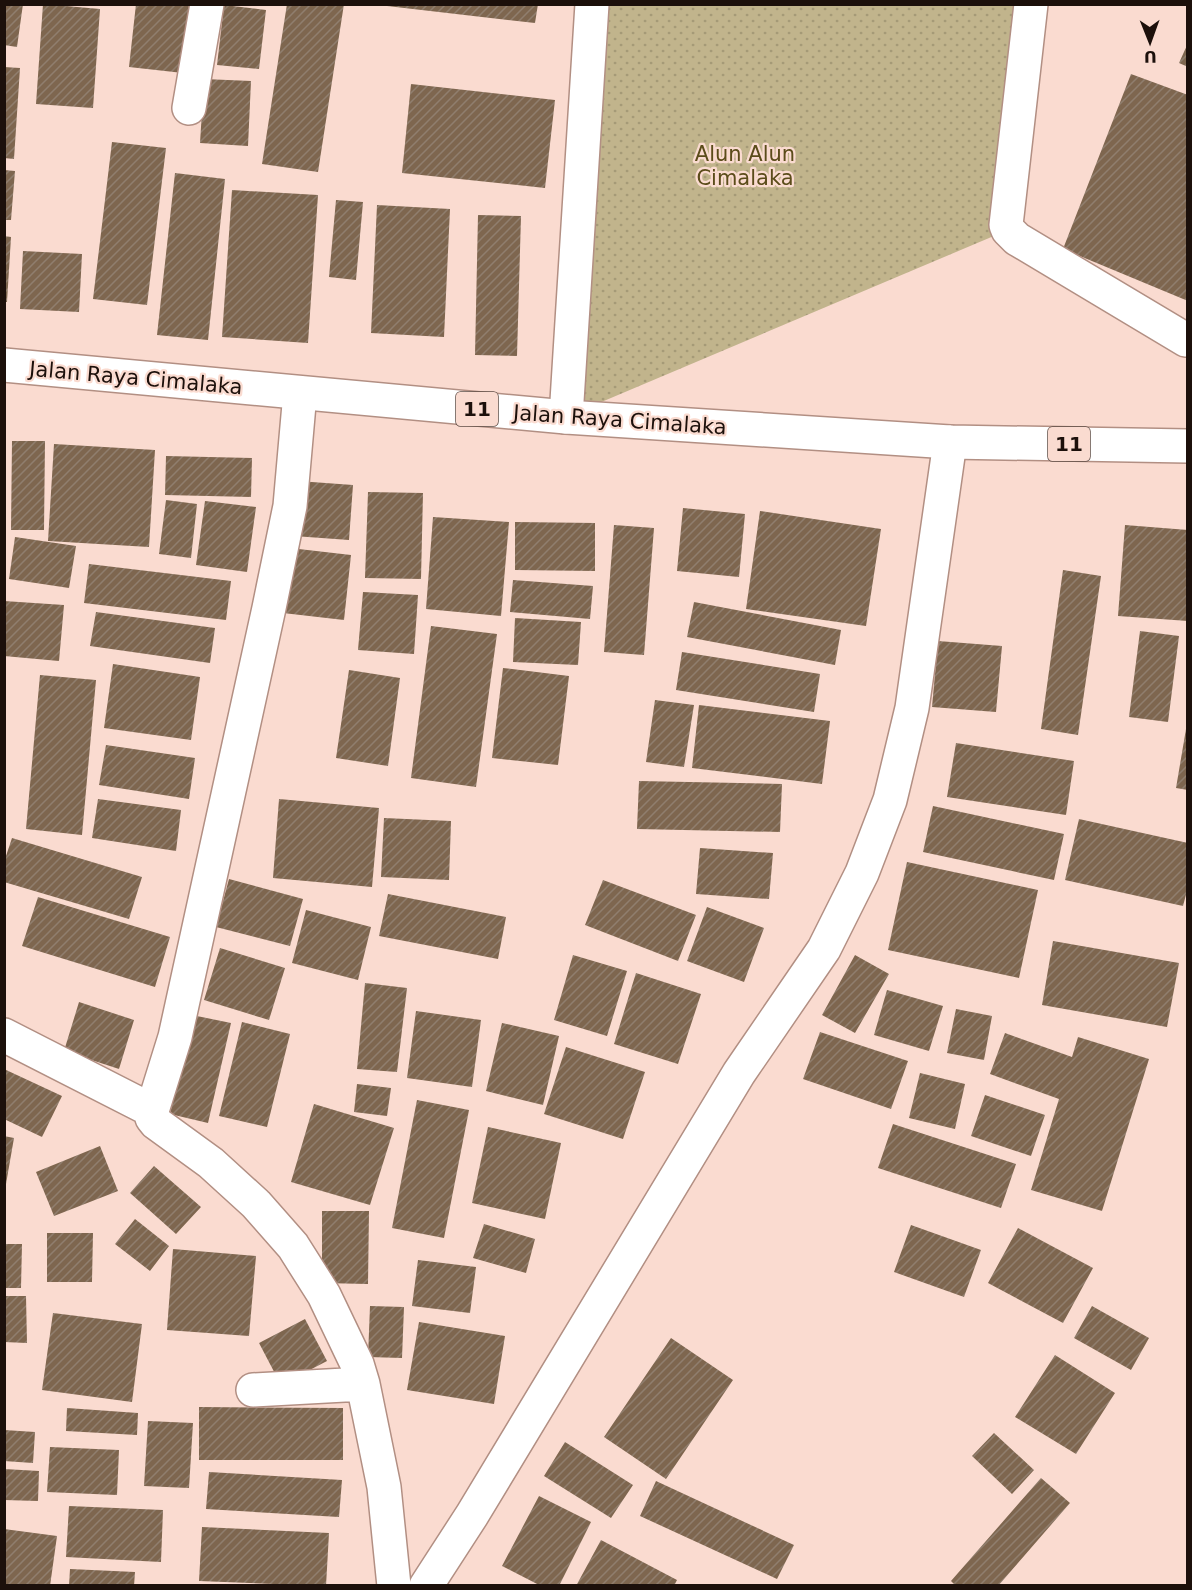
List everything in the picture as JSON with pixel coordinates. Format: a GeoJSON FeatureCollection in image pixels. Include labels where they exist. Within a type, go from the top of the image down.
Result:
{"type":"FeatureCollection","features":[{"type":"Feature","properties":{"kind":"main road"},"geometry":{"type":"LineString","coordinates":[[189,108],[207,4]]}},
{"type":"Feature","properties":{"kind":"main road"},"geometry":{"type":"LineString","coordinates":[[566,417],[592,4]]}},
{"type":"Feature","properties":{"kind":"main road"},"geometry":{"type":"LineString","coordinates":[[1031,4],[1006,225],[1008,230],[1017,239],[1186,340]]}},
{"type":"Feature","properties":{"kind":"main road","name":"Jalan Raya Cimalaka"},"geometry":{"type":"LineString","coordinates":[[4,366],[566,417],[950,442]]}},
{"type":"Feature","properties":{"kind":"main road"},"geometry":{"type":"LineString","coordinates":[[300,393],[290,506],[175,1037],[152,1118],[211,1162],[256,1204],[292,1246],[324,1295],[357,1364],[363,1384],[384,1487],[394,1586]]}},
{"type":"Feature","properties":{"kind":"main road"},"geometry":{"type":"LineString","coordinates":[[429,1581],[478,1505],[739,1073],[824,950],[862,873],[890,800],[912,708],[950,442]]}},
{"type":"Feature","properties":{"kind":"main road","name":"11"},"geometry":{"type":"LineString","coordinates":[[950,442],[1188,446]]}},
{"type":"Feature","properties":{"kind":"main road"},"geometry":{"type":"LineString","coordinates":[[4,1035],[156,1098]]}},
{"type":"Feature","properties":{"kind":"main road"},"geometry":{"type":"LineString","coordinates":[[253,1390],[363,1384]]}},
{"type":"Feature","properties":{"kind":"green space","name":"Alun Alun Cimalaka"},"geometry":{"type":"Polygon","coordinates":[[[592,5],[1031,5],[1008,230],[566,417],[592,5]]]}},
{"type":"Feature","properties":{"kind":"building"},"geometry":{"type":"Polygon","coordinates":[[[4,4],[23,4],[17,47],[4,45],[4,4]]]}},
{"type":"Feature","properties":{"kind":"building"},"geometry":{"type":"Polygon","coordinates":[[[43,4],[100,9],[93,108],[36,104],[43,4]]]}},
{"type":"Feature","properties":{"kind":"building"},"geometry":{"type":"Polygon","coordinates":[[[136,4],[191,4],[183,73],[129,67],[136,4]]]}},
{"type":"Feature","properties":{"kind":"building"},"geometry":{"type":"Polygon","coordinates":[[[287,4],[344,4],[318,172],[262,164],[287,4]]]}},
{"type":"Feature","properties":{"kind":"building"},"geometry":{"type":"Polygon","coordinates":[[[387,4],[538,4],[535,23],[387,6],[387,4]]]}},
{"type":"Feature","properties":{"kind":"building"},"geometry":{"type":"Polygon","coordinates":[[[224,5],[266,10],[259,69],[217,65],[224,5]]]}},
{"type":"Feature","properties":{"kind":"building"},"geometry":{"type":"Polygon","coordinates":[[[1188,43],[1188,67],[1179,63],[1188,43]]]}},
{"type":"Feature","properties":{"kind":"building"},"geometry":{"type":"Polygon","coordinates":[[[4,67],[20,68],[14,159],[4,158],[4,67]]]}},
{"type":"Feature","properties":{"kind":"building"},"geometry":{"type":"Polygon","coordinates":[[[1131,74],[1188,95],[1188,301],[1063,249],[1131,74]]]}},
{"type":"Feature","properties":{"kind":"building"},"geometry":{"type":"Polygon","coordinates":[[[204,79],[251,81],[248,146],[200,143],[204,79]]]}},
{"type":"Feature","properties":{"kind":"building"},"geometry":{"type":"Polygon","coordinates":[[[411,84],[555,100],[545,188],[402,173],[411,84]]]}},
{"type":"Feature","properties":{"kind":"building"},"geometry":{"type":"Polygon","coordinates":[[[112,142],[166,148],[147,305],[93,299],[112,142]]]}},
{"type":"Feature","properties":{"kind":"building"},"geometry":{"type":"Polygon","coordinates":[[[4,170],[15,171],[11,220],[4,220],[4,170]]]}},
{"type":"Feature","properties":{"kind":"building"},"geometry":{"type":"Polygon","coordinates":[[[175,173],[225,179],[208,340],[157,335],[175,173]]]}},
{"type":"Feature","properties":{"kind":"building"},"geometry":{"type":"Polygon","coordinates":[[[232,190],[318,195],[308,343],[222,337],[232,190]]]}},
{"type":"Feature","properties":{"kind":"building"},"geometry":{"type":"Polygon","coordinates":[[[336,200],[363,202],[356,280],[329,277],[336,200]]]}},
{"type":"Feature","properties":{"kind":"building"},"geometry":{"type":"Polygon","coordinates":[[[377,205],[450,209],[444,337],[371,333],[377,205]]]}},
{"type":"Feature","properties":{"kind":"building"},"geometry":{"type":"Polygon","coordinates":[[[478,215],[521,216],[517,356],[475,355],[478,215]]]}},
{"type":"Feature","properties":{"kind":"building"},"geometry":{"type":"Polygon","coordinates":[[[4,236],[11,237],[7,302],[4,302],[4,236]]]}},
{"type":"Feature","properties":{"kind":"building"},"geometry":{"type":"Polygon","coordinates":[[[23,251],[82,254],[79,312],[20,309],[23,251]]]}},
{"type":"Feature","properties":{"kind":"building"},"geometry":{"type":"Polygon","coordinates":[[[12,441],[45,441],[44,530],[11,530],[12,441]]]}},
{"type":"Feature","properties":{"kind":"building"},"geometry":{"type":"Polygon","coordinates":[[[54,444],[155,450],[149,547],[48,541],[54,444]]]}},
{"type":"Feature","properties":{"kind":"building"},"geometry":{"type":"Polygon","coordinates":[[[166,456],[252,458],[251,497],[165,495],[166,456]]]}},
{"type":"Feature","properties":{"kind":"building"},"geometry":{"type":"Polygon","coordinates":[[[298,481],[353,485],[349,540],[294,536],[298,481]]]}},
{"type":"Feature","properties":{"kind":"building"},"geometry":{"type":"Polygon","coordinates":[[[368,492],[423,493],[421,579],[365,578],[368,492]]]}},
{"type":"Feature","properties":{"kind":"building"},"geometry":{"type":"Polygon","coordinates":[[[166,500],[197,504],[191,558],[159,554],[166,500]]]}},
{"type":"Feature","properties":{"kind":"building"},"geometry":{"type":"Polygon","coordinates":[[[205,501],[256,507],[247,572],[196,565],[205,501]]]}},
{"type":"Feature","properties":{"kind":"building"},"geometry":{"type":"Polygon","coordinates":[[[683,508],[745,514],[739,577],[677,571],[683,508]]]}},
{"type":"Feature","properties":{"kind":"building"},"geometry":{"type":"Polygon","coordinates":[[[760,511],[881,529],[866,626],[746,609],[760,511]]]}},
{"type":"Feature","properties":{"kind":"building"},"geometry":{"type":"Polygon","coordinates":[[[433,517],[509,522],[501,616],[426,609],[433,517]]]}},
{"type":"Feature","properties":{"kind":"building"},"geometry":{"type":"Polygon","coordinates":[[[515,522],[595,523],[595,571],[515,570],[515,522]]]}},
{"type":"Feature","properties":{"kind":"building"},"geometry":{"type":"Polygon","coordinates":[[[614,525],[654,528],[644,655],[604,652],[614,525]]]}},
{"type":"Feature","properties":{"kind":"building"},"geometry":{"type":"Polygon","coordinates":[[[1125,525],[1188,530],[1188,621],[1118,616],[1125,525]]]}},
{"type":"Feature","properties":{"kind":"building"},"geometry":{"type":"Polygon","coordinates":[[[15,537],[76,546],[69,588],[9,579],[15,537]]]}},
{"type":"Feature","properties":{"kind":"building"},"geometry":{"type":"Polygon","coordinates":[[[290,548],[351,555],[344,620],[283,613],[290,548]]]}},
{"type":"Feature","properties":{"kind":"building"},"geometry":{"type":"Polygon","coordinates":[[[89,564],[231,581],[226,620],[84,603],[89,564]]]}},
{"type":"Feature","properties":{"kind":"building"},"geometry":{"type":"Polygon","coordinates":[[[1063,570],[1101,576],[1078,735],[1041,729],[1063,570]]]}},
{"type":"Feature","properties":{"kind":"building"},"geometry":{"type":"Polygon","coordinates":[[[513,580],[593,586],[590,619],[510,612],[513,580]]]}},
{"type":"Feature","properties":{"kind":"building"},"geometry":{"type":"Polygon","coordinates":[[[363,592],[418,595],[414,654],[358,650],[363,592]]]}},
{"type":"Feature","properties":{"kind":"building"},"geometry":{"type":"Polygon","coordinates":[[[4,601],[64,605],[59,661],[4,656],[4,601]]]}},
{"type":"Feature","properties":{"kind":"building"},"geometry":{"type":"Polygon","coordinates":[[[694,602],[841,630],[835,665],[687,637],[694,602]]]}},
{"type":"Feature","properties":{"kind":"building"},"geometry":{"type":"Polygon","coordinates":[[[96,612],[215,628],[210,663],[90,646],[96,612]]]}},
{"type":"Feature","properties":{"kind":"building"},"geometry":{"type":"Polygon","coordinates":[[[515,618],[581,622],[578,665],[513,662],[515,618]]]}},
{"type":"Feature","properties":{"kind":"building"},"geometry":{"type":"Polygon","coordinates":[[[431,626],[497,634],[476,787],[411,778],[431,626]]]}},
{"type":"Feature","properties":{"kind":"building"},"geometry":{"type":"Polygon","coordinates":[[[1140,631],[1179,636],[1168,722],[1129,717],[1140,631]]]}},
{"type":"Feature","properties":{"kind":"building"},"geometry":{"type":"Polygon","coordinates":[[[938,641],[1002,646],[996,712],[932,707],[938,641]]]}},
{"type":"Feature","properties":{"kind":"building"},"geometry":{"type":"Polygon","coordinates":[[[682,652],[820,674],[814,712],[676,690],[682,652]]]}},
{"type":"Feature","properties":{"kind":"building"},"geometry":{"type":"Polygon","coordinates":[[[113,664],[200,677],[191,740],[104,728],[113,664]]]}},
{"type":"Feature","properties":{"kind":"building"},"geometry":{"type":"Polygon","coordinates":[[[503,668],[569,676],[558,765],[492,758],[503,668]]]}},
{"type":"Feature","properties":{"kind":"building"},"geometry":{"type":"Polygon","coordinates":[[[349,670],[400,678],[388,766],[336,758],[349,670]]]}},
{"type":"Feature","properties":{"kind":"building"},"geometry":{"type":"Polygon","coordinates":[[[40,675],[96,680],[82,835],[26,829],[40,675]]]}},
{"type":"Feature","properties":{"kind":"building"},"geometry":{"type":"Polygon","coordinates":[[[655,700],[694,705],[684,767],[646,762],[655,700]]]}},
{"type":"Feature","properties":{"kind":"building"},"geometry":{"type":"Polygon","coordinates":[[[699,705],[830,721],[822,784],[692,768],[699,705]]]}},
{"type":"Feature","properties":{"kind":"building"},"geometry":{"type":"Polygon","coordinates":[[[1186,729],[1188,729],[1188,790],[1176,788],[1186,729]]]}},
{"type":"Feature","properties":{"kind":"building"},"geometry":{"type":"Polygon","coordinates":[[[956,743],[1074,761],[1066,815],[947,797],[956,743]]]}},
{"type":"Feature","properties":{"kind":"building"},"geometry":{"type":"Polygon","coordinates":[[[106,745],[195,758],[189,799],[99,785],[106,745]]]}},
{"type":"Feature","properties":{"kind":"building"},"geometry":{"type":"Polygon","coordinates":[[[639,781],[782,784],[780,832],[637,829],[639,781]]]}},
{"type":"Feature","properties":{"kind":"building"},"geometry":{"type":"Polygon","coordinates":[[[98,799],[181,810],[176,851],[92,838],[98,799]]]}},
{"type":"Feature","properties":{"kind":"building"},"geometry":{"type":"Polygon","coordinates":[[[279,799],[379,808],[372,887],[273,878],[279,799]]]}},
{"type":"Feature","properties":{"kind":"building"},"geometry":{"type":"Polygon","coordinates":[[[933,806],[1064,834],[1054,880],[923,852],[933,806]]]}},
{"type":"Feature","properties":{"kind":"building"},"geometry":{"type":"Polygon","coordinates":[[[384,818],[451,821],[449,880],[381,877],[384,818]]]}},
{"type":"Feature","properties":{"kind":"building"},"geometry":{"type":"Polygon","coordinates":[[[1079,819],[1188,843],[1188,887],[1183,906],[1065,880],[1079,819]]]}},
{"type":"Feature","properties":{"kind":"building"},"geometry":{"type":"Polygon","coordinates":[[[12,838],[142,877],[129,919],[4,882],[4,862],[12,838]]]}},
{"type":"Feature","properties":{"kind":"building"},"geometry":{"type":"Polygon","coordinates":[[[700,848],[773,853],[769,899],[696,894],[700,848]]]}},
{"type":"Feature","properties":{"kind":"building"},"geometry":{"type":"Polygon","coordinates":[[[907,862],[1038,890],[1019,978],[888,950],[907,862]]]}},
{"type":"Feature","properties":{"kind":"building"},"geometry":{"type":"Polygon","coordinates":[[[229,879],[303,899],[290,946],[216,927],[229,879]]]}},
{"type":"Feature","properties":{"kind":"building"},"geometry":{"type":"Polygon","coordinates":[[[603,880],[696,915],[678,961],[585,925],[603,880]]]}},
{"type":"Feature","properties":{"kind":"building"},"geometry":{"type":"Polygon","coordinates":[[[388,894],[506,917],[498,959],[379,936],[388,894]]]}},
{"type":"Feature","properties":{"kind":"building"},"geometry":{"type":"Polygon","coordinates":[[[38,897],[170,937],[155,987],[22,946],[38,897]]]}},
{"type":"Feature","properties":{"kind":"building"},"geometry":{"type":"Polygon","coordinates":[[[707,907],[764,928],[744,982],[687,961],[707,907]]]}},
{"type":"Feature","properties":{"kind":"building"},"geometry":{"type":"Polygon","coordinates":[[[306,910],[371,927],[358,980],[292,963],[306,910]]]}},
{"type":"Feature","properties":{"kind":"building"},"geometry":{"type":"Polygon","coordinates":[[[1053,941],[1179,963],[1167,1027],[1042,1005],[1053,941]]]}},
{"type":"Feature","properties":{"kind":"building"},"geometry":{"type":"Polygon","coordinates":[[[220,948],[285,968],[269,1020],[204,1000],[220,948]]]}},
{"type":"Feature","properties":{"kind":"building"},"geometry":{"type":"Polygon","coordinates":[[[573,955],[627,971],[607,1036],[554,1020],[573,955]]]}},
{"type":"Feature","properties":{"kind":"building"},"geometry":{"type":"Polygon","coordinates":[[[855,955],[889,974],[855,1033],[822,1015],[855,955]]]}},
{"type":"Feature","properties":{"kind":"building"},"geometry":{"type":"Polygon","coordinates":[[[636,973],[701,994],[678,1064],[614,1044],[636,973]]]}},
{"type":"Feature","properties":{"kind":"building"},"geometry":{"type":"Polygon","coordinates":[[[365,983],[407,988],[397,1072],[357,1069],[365,983]]]}},
{"type":"Feature","properties":{"kind":"building"},"geometry":{"type":"Polygon","coordinates":[[[887,990],[943,1006],[929,1051],[874,1035],[887,990]]]}},
{"type":"Feature","properties":{"kind":"building"},"geometry":{"type":"Polygon","coordinates":[[[79,1002],[134,1020],[119,1069],[64,1051],[79,1002]]]}},
{"type":"Feature","properties":{"kind":"building"},"geometry":{"type":"Polygon","coordinates":[[[956,1009],[992,1016],[984,1060],[947,1053],[956,1009]]]}},
{"type":"Feature","properties":{"kind":"building"},"geometry":{"type":"Polygon","coordinates":[[[416,1011],[481,1020],[472,1087],[407,1078],[416,1011]]]}},
{"type":"Feature","properties":{"kind":"building"},"geometry":{"type":"Polygon","coordinates":[[[192,1015],[231,1023],[208,1123],[170,1114],[192,1015]]]}},
{"type":"Feature","properties":{"kind":"building"},"geometry":{"type":"Polygon","coordinates":[[[242,1022],[290,1034],[267,1127],[219,1116],[242,1022]]]}},
{"type":"Feature","properties":{"kind":"building"},"geometry":{"type":"Polygon","coordinates":[[[502,1023],[559,1036],[543,1105],[486,1091],[502,1023]]]}},
{"type":"Feature","properties":{"kind":"building"},"geometry":{"type":"Polygon","coordinates":[[[820,1032],[908,1061],[891,1109],[803,1079],[820,1032]]]}},
{"type":"Feature","properties":{"kind":"building"},"geometry":{"type":"Polygon","coordinates":[[[1005,1033],[1072,1057],[1078,1037],[1149,1059],[1102,1211],[1031,1190],[1059,1099],[990,1074],[1005,1033]]]}},
{"type":"Feature","properties":{"kind":"building"},"geometry":{"type":"Polygon","coordinates":[[[566,1047],[645,1072],[623,1139],[544,1114],[566,1047]]]}},
{"type":"Feature","properties":{"kind":"building"},"geometry":{"type":"Polygon","coordinates":[[[4,1069],[62,1096],[42,1137],[4,1119],[4,1069]]]}},
{"type":"Feature","properties":{"kind":"building"},"geometry":{"type":"Polygon","coordinates":[[[920,1073],[965,1084],[955,1129],[909,1118],[920,1073]]]}},
{"type":"Feature","properties":{"kind":"building"},"geometry":{"type":"Polygon","coordinates":[[[357,1084],[391,1088],[387,1116],[354,1112],[357,1084]]]}},
{"type":"Feature","properties":{"kind":"building"},"geometry":{"type":"Polygon","coordinates":[[[985,1095],[1045,1115],[1031,1156],[971,1136],[985,1095]]]}},
{"type":"Feature","properties":{"kind":"building"},"geometry":{"type":"Polygon","coordinates":[[[417,1100],[469,1110],[444,1238],[392,1228],[417,1100]]]}},
{"type":"Feature","properties":{"kind":"building"},"geometry":{"type":"Polygon","coordinates":[[[314,1104],[394,1128],[370,1205],[291,1182],[314,1104]]]}},
{"type":"Feature","properties":{"kind":"building"},"geometry":{"type":"Polygon","coordinates":[[[893,1124],[1016,1164],[1001,1208],[878,1168],[893,1124]]]}},
{"type":"Feature","properties":{"kind":"building"},"geometry":{"type":"Polygon","coordinates":[[[488,1127],[561,1143],[545,1219],[472,1203],[488,1127]]]}},
{"type":"Feature","properties":{"kind":"building"},"geometry":{"type":"Polygon","coordinates":[[[4,1136],[14,1138],[6,1184],[4,1184],[4,1136]]]}},
{"type":"Feature","properties":{"kind":"building"},"geometry":{"type":"Polygon","coordinates":[[[100,1146],[118,1191],[54,1216],[36,1172],[100,1146]]]}},
{"type":"Feature","properties":{"kind":"building"},"geometry":{"type":"Polygon","coordinates":[[[154,1166],[201,1207],[176,1234],[130,1193],[154,1166]]]}},
{"type":"Feature","properties":{"kind":"building"},"geometry":{"type":"Polygon","coordinates":[[[322,1211],[369,1211],[368,1284],[322,1283],[322,1211]]]}},
{"type":"Feature","properties":{"kind":"building"},"geometry":{"type":"Polygon","coordinates":[[[135,1219],[169,1246],[150,1271],[115,1244],[135,1219]]]}},
{"type":"Feature","properties":{"kind":"building"},"geometry":{"type":"Polygon","coordinates":[[[484,1224],[535,1239],[526,1273],[473,1258],[484,1224]]]}},
{"type":"Feature","properties":{"kind":"building"},"geometry":{"type":"Polygon","coordinates":[[[911,1225],[981,1250],[964,1297],[894,1272],[911,1225]]]}},
{"type":"Feature","properties":{"kind":"building"},"geometry":{"type":"Polygon","coordinates":[[[1018,1228],[1093,1268],[1063,1323],[988,1283],[1018,1228]]]}},
{"type":"Feature","properties":{"kind":"building"},"geometry":{"type":"Polygon","coordinates":[[[47,1233],[93,1233],[92,1282],[47,1282],[47,1233]]]}},
{"type":"Feature","properties":{"kind":"building"},"geometry":{"type":"Polygon","coordinates":[[[4,1244],[22,1244],[21,1288],[4,1288],[4,1244]]]}},
{"type":"Feature","properties":{"kind":"building"},"geometry":{"type":"Polygon","coordinates":[[[173,1249],[256,1256],[249,1336],[167,1330],[173,1249]]]}},
{"type":"Feature","properties":{"kind":"building"},"geometry":{"type":"Polygon","coordinates":[[[418,1260],[476,1267],[470,1313],[412,1306],[418,1260]]]}},
{"type":"Feature","properties":{"kind":"building"},"geometry":{"type":"Polygon","coordinates":[[[4,1296],[26,1296],[27,1343],[4,1342],[4,1296]]]}},
{"type":"Feature","properties":{"kind":"building"},"geometry":{"type":"Polygon","coordinates":[[[370,1306],[404,1307],[402,1358],[368,1357],[370,1306]]]}},
{"type":"Feature","properties":{"kind":"building"},"geometry":{"type":"Polygon","coordinates":[[[1092,1306],[1149,1338],[1131,1370],[1074,1338],[1092,1306]]]}},
{"type":"Feature","properties":{"kind":"building"},"geometry":{"type":"Polygon","coordinates":[[[53,1313],[142,1324],[132,1402],[42,1390],[53,1313]]]}},
{"type":"Feature","properties":{"kind":"building"},"geometry":{"type":"Polygon","coordinates":[[[305,1319],[327,1361],[281,1385],[259,1343],[305,1319]]]}},
{"type":"Feature","properties":{"kind":"building"},"geometry":{"type":"Polygon","coordinates":[[[419,1322],[505,1336],[494,1404],[407,1390],[419,1322]]]}},
{"type":"Feature","properties":{"kind":"building"},"geometry":{"type":"Polygon","coordinates":[[[671,1338],[733,1380],[666,1479],[604,1437],[671,1338]]]}},
{"type":"Feature","properties":{"kind":"building"},"geometry":{"type":"Polygon","coordinates":[[[1055,1355],[1115,1393],[1076,1454],[1015,1417],[1055,1355]]]}},
{"type":"Feature","properties":{"kind":"building"},"geometry":{"type":"Polygon","coordinates":[[[199,1407],[343,1408],[343,1460],[199,1460],[199,1407]]]}},
{"type":"Feature","properties":{"kind":"building"},"geometry":{"type":"Polygon","coordinates":[[[67,1408],[138,1413],[137,1435],[66,1431],[67,1408]]]}},
{"type":"Feature","properties":{"kind":"building"},"geometry":{"type":"Polygon","coordinates":[[[148,1421],[193,1423],[189,1488],[144,1486],[148,1421]]]}},
{"type":"Feature","properties":{"kind":"building"},"geometry":{"type":"Polygon","coordinates":[[[4,1430],[35,1432],[33,1463],[4,1461],[4,1430]]]}},
{"type":"Feature","properties":{"kind":"building"},"geometry":{"type":"Polygon","coordinates":[[[994,1433],[1034,1470],[1012,1494],[972,1456],[994,1433]]]}},
{"type":"Feature","properties":{"kind":"building"},"geometry":{"type":"Polygon","coordinates":[[[565,1442],[633,1485],[611,1518],[544,1476],[565,1442]]]}},
{"type":"Feature","properties":{"kind":"building"},"geometry":{"type":"Polygon","coordinates":[[[50,1447],[119,1450],[117,1495],[47,1492],[50,1447]]]}},
{"type":"Feature","properties":{"kind":"building"},"geometry":{"type":"Polygon","coordinates":[[[4,1469],[39,1471],[38,1501],[4,1500],[4,1469]]]}},
{"type":"Feature","properties":{"kind":"building"},"geometry":{"type":"Polygon","coordinates":[[[209,1472],[342,1480],[339,1517],[206,1509],[209,1472]]]}},
{"type":"Feature","properties":{"kind":"building"},"geometry":{"type":"Polygon","coordinates":[[[1041,1478],[1070,1503],[998,1586],[956,1586],[951,1581],[1041,1478]]]}},
{"type":"Feature","properties":{"kind":"building"},"geometry":{"type":"Polygon","coordinates":[[[656,1481],[794,1545],[777,1579],[640,1516],[656,1481]]]}},
{"type":"Feature","properties":{"kind":"building"},"geometry":{"type":"Polygon","coordinates":[[[539,1496],[591,1522],[559,1586],[541,1586],[502,1566],[539,1496]]]}},
{"type":"Feature","properties":{"kind":"building"},"geometry":{"type":"Polygon","coordinates":[[[69,1506],[163,1510],[161,1562],[66,1557],[69,1506]]]}},
{"type":"Feature","properties":{"kind":"building"},"geometry":{"type":"Polygon","coordinates":[[[202,1527],[329,1533],[326,1586],[199,1581],[202,1527]]]}},
{"type":"Feature","properties":{"kind":"building"},"geometry":{"type":"Polygon","coordinates":[[[4,1529],[57,1536],[50,1586],[4,1586],[4,1529]]]}},
{"type":"Feature","properties":{"kind":"building"},"geometry":{"type":"Polygon","coordinates":[[[601,1540],[677,1580],[674,1586],[576,1586],[601,1540]]]}},
{"type":"Feature","properties":{"kind":"building"},"geometry":{"type":"Polygon","coordinates":[[[70,1569],[135,1572],[134,1586],[69,1586],[70,1569]]]}}]}
